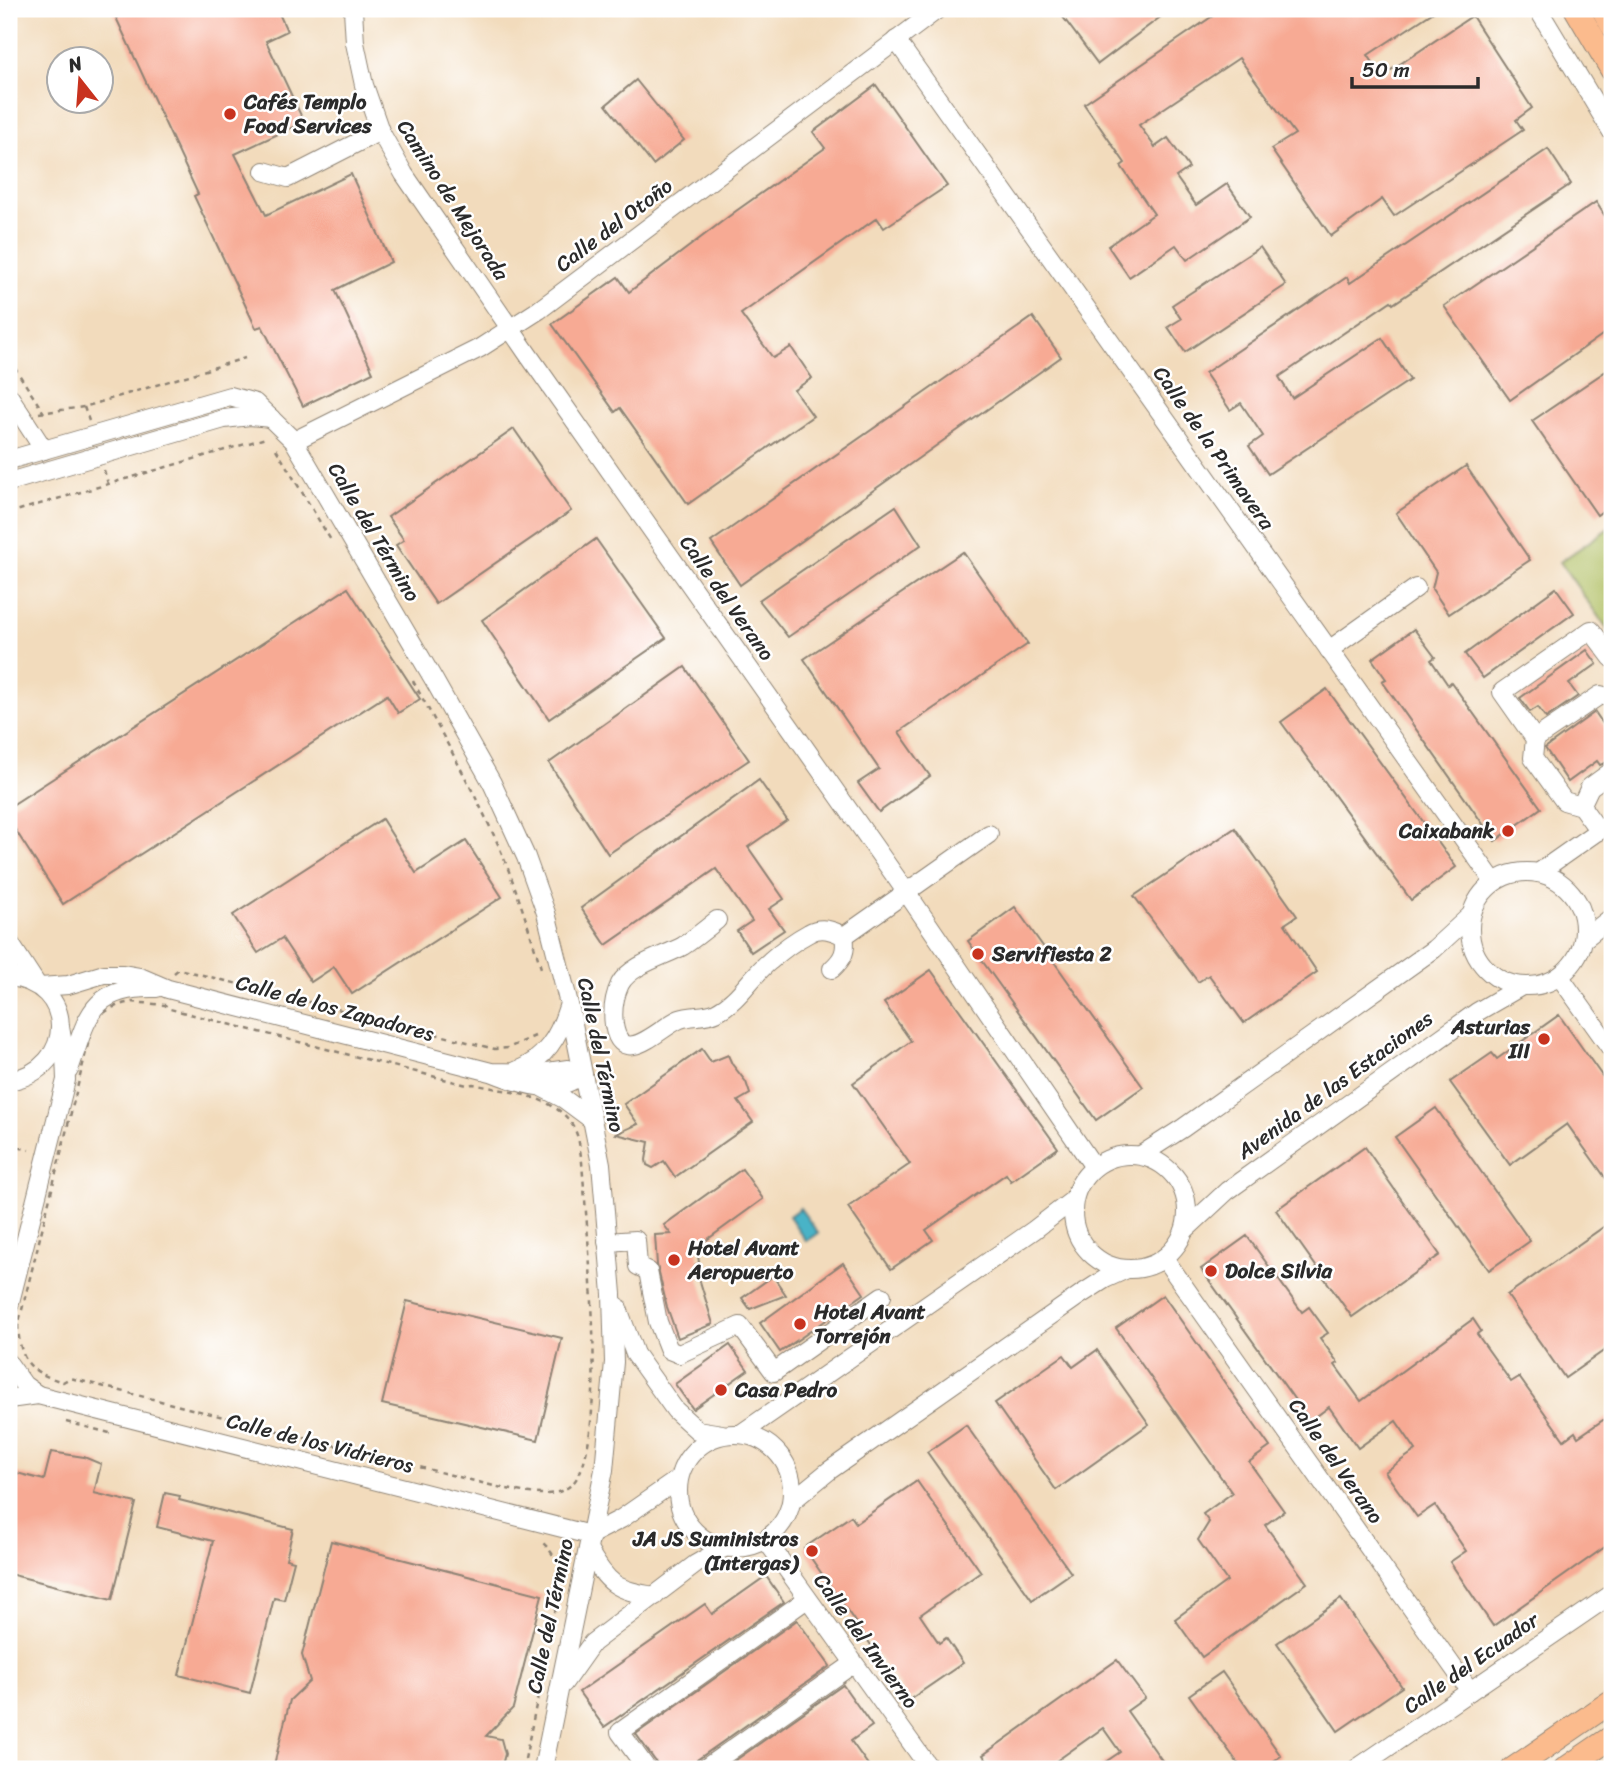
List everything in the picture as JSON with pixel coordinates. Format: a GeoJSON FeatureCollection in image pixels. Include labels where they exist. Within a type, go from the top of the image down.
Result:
{"type":"FeatureCollection","features":[{"type":"Feature","properties":{"kind":"main road"},"geometry":{"type":"LineString","coordinates":[[1576,9],[1612,70]]}},
{"type":"Feature","properties":{"kind":"main road"},"geometry":{"type":"LineString","coordinates":[[1602,9],[1612,25]]}},
{"type":"Feature","properties":{"kind":"main road"},"geometry":{"type":"LineString","coordinates":[[1513,1769],[1612,1701]]}},
{"type":"Feature","properties":{"kind":"main road"},"geometry":{"type":"LineString","coordinates":[[1565,1769],[1612,1737]]}},
{"type":"Feature","properties":{"kind":"street","name":"Camino de Mejorada"},"geometry":{"type":"LineString","coordinates":[[354,9],[355,43],[380,131],[404,174],[510,329]]}},
{"type":"Feature","properties":{"kind":"street","name":"Calle del Otoño"},"geometry":{"type":"LineString","coordinates":[[293,440],[480,348],[539,310],[938,9]]}},
{"type":"Feature","properties":{"kind":"street"},"geometry":{"type":"LineString","coordinates":[[1538,9],[1612,132]]}},
{"type":"Feature","properties":{"kind":"street","name":"Calle de la Primavera"},"geometry":{"type":"LineString","coordinates":[[897,40],[1494,882]]}},
{"type":"Feature","properties":{"kind":"street"},"geometry":{"type":"LineString","coordinates":[[264,172],[288,178],[380,131]]}},
{"type":"Feature","properties":{"kind":"street","name":"Calle del Verano"},"geometry":{"type":"LineString","coordinates":[[510,329],[907,893],[1094,1167]]}},
{"type":"Feature","properties":{"kind":"street"},"geometry":{"type":"LineString","coordinates":[[9,396],[44,450]]}},
{"type":"Feature","properties":{"kind":"street","name":"Calle del Término"},"geometry":{"type":"LineString","coordinates":[[9,460],[230,396],[255,403],[293,440],[427,667],[508,815],[526,858],[546,913],[569,1004],[601,1164],[612,1294],[614,1362],[604,1470],[543,1769]]}},
{"type":"Feature","properties":{"kind":"street"},"geometry":{"type":"LineString","coordinates":[[9,482],[224,419],[250,416],[271,418]]}},
{"type":"Feature","properties":{"kind":"street"},"geometry":{"type":"LineString","coordinates":[[1329,650],[1416,588]]}},
{"type":"Feature","properties":{"kind":"street"},"geometry":{"type":"LineString","coordinates":[[1538,873],[1606,826],[1581,806],[1563,801],[1533,758],[1535,739],[1502,692],[1591,630],[1612,658]]}},
{"type":"Feature","properties":{"kind":"street"},"geometry":{"type":"LineString","coordinates":[[1535,739],[1600,695],[1612,698]]}},
{"type":"Feature","properties":{"kind":"street"},"geometry":{"type":"LineString","coordinates":[[1581,806],[1590,787],[1612,771]]}},
{"type":"Feature","properties":{"kind":"street"},"geometry":{"type":"LineString","coordinates":[[844,936],[989,834]]}},
{"type":"Feature","properties":{"kind":"street"},"geometry":{"type":"LineString","coordinates":[[1518,872],[1538,873],[1558,880],[1573,894],[1584,919],[1584,939],[1574,963],[1560,977],[1541,986],[1520,987],[1496,978],[1481,964],[1469,935],[1471,915],[1479,897],[1494,882],[1518,872]]}},
{"type":"Feature","properties":{"kind":"street"},"geometry":{"type":"LineString","coordinates":[[1141,1155],[1434,949],[1471,915]]}},
{"type":"Feature","properties":{"kind":"street"},"geometry":{"type":"LineString","coordinates":[[1584,939],[1612,917]]}},
{"type":"Feature","properties":{"kind":"street"},"geometry":{"type":"LineString","coordinates":[[717,920],[683,946],[624,978],[615,995],[612,1015],[615,1032],[621,1042],[633,1046],[651,1039],[679,1019],[715,1013],[734,1000],[768,961],[810,932],[832,929],[844,936],[846,946],[841,961],[832,969]]}},
{"type":"Feature","properties":{"kind":"street"},"geometry":{"type":"LineString","coordinates":[[9,1306],[66,1080],[65,1055],[54,1005],[38,986],[15,937]]}},
{"type":"Feature","properties":{"kind":"street","name":"Calle de los Zapadores"},"geometry":{"type":"LineString","coordinates":[[38,986],[68,985],[104,974],[123,974],[169,982],[543,1088],[592,1119]]}},
{"type":"Feature","properties":{"kind":"street"},"geometry":{"type":"LineString","coordinates":[[9,977],[21,978],[38,986]]}},
{"type":"Feature","properties":{"kind":"street"},"geometry":{"type":"LineString","coordinates":[[1560,977],[1612,1050]]}},
{"type":"Feature","properties":{"kind":"street","name":"Calle de los Zapadores"},"geometry":{"type":"LineString","coordinates":[[66,1080],[88,1019],[93,1009],[106,996],[169,982]]}},
{"type":"Feature","properties":{"kind":"street","name":"Avenida de las Estaciones"},"geometry":{"type":"LineString","coordinates":[[1184,1231],[1227,1191],[1477,1012],[1520,987]]}},
{"type":"Feature","properties":{"kind":"street"},"geometry":{"type":"LineString","coordinates":[[516,1071],[531,1065],[550,1046],[561,1027],[569,1004]]}},
{"type":"Feature","properties":{"kind":"street"},"geometry":{"type":"LineString","coordinates":[[9,1081],[25,1078],[40,1070],[51,1058],[58,1043],[60,1027]]}},
{"type":"Feature","properties":{"kind":"street","name":"Calle de los Zapadores"},"geometry":{"type":"LineString","coordinates":[[491,1072],[541,1073],[568,1069],[582,1074],[571,1084],[543,1088]]}},
{"type":"Feature","properties":{"kind":"street"},"geometry":{"type":"LineString","coordinates":[[792,1501],[830,1470],[1080,1295],[1127,1269],[1147,1267],[1164,1258],[1178,1244],[1184,1231],[1188,1211],[1184,1191],[1166,1167],[1141,1155],[1121,1155],[1094,1167],[1081,1182],[1073,1200],[1073,1224],[1081,1243],[1104,1263],[1127,1269]]}},
{"type":"Feature","properties":{"kind":"street"},"geometry":{"type":"LineString","coordinates":[[742,1433],[1023,1238],[1073,1200]]}},
{"type":"Feature","properties":{"kind":"street"},"geometry":{"type":"LineString","coordinates":[[607,1242],[636,1240],[638,1266],[648,1271],[658,1322],[669,1350],[679,1354],[740,1325],[774,1372],[882,1296]]}},
{"type":"Feature","properties":{"kind":"street","name":"Calle del Verano"},"geometry":{"type":"LineString","coordinates":[[1164,1258],[1470,1691]]}},
{"type":"Feature","properties":{"kind":"street"},"geometry":{"type":"LineString","coordinates":[[612,1294],[635,1354],[675,1409],[697,1430],[722,1434],[742,1433],[768,1443],[782,1457],[792,1481],[789,1513],[765,1540],[744,1548],[724,1548],[702,1538],[687,1524],[677,1503],[677,1480],[685,1460],[699,1445],[722,1434]]}},
{"type":"Feature","properties":{"kind":"street"},"geometry":{"type":"LineString","coordinates":[[9,1364],[24,1385],[38,1395]]}},
{"type":"Feature","properties":{"kind":"street","name":"Calle de los Vidrieros"},"geometry":{"type":"LineString","coordinates":[[9,1399],[38,1395],[589,1542]]}},
{"type":"Feature","properties":{"kind":"street"},"geometry":{"type":"LineString","coordinates":[[655,1596],[634,1593],[613,1585],[589,1542],[677,1480]]}},
{"type":"Feature","properties":{"kind":"street","name":"Calle del Invierno"},"geometry":{"type":"LineString","coordinates":[[765,1540],[930,1769]]}},
{"type":"Feature","properties":{"kind":"street"},"geometry":{"type":"LineString","coordinates":[[557,1692],[592,1643],[696,1564],[724,1548]]}},
{"type":"Feature","properties":{"kind":"street","name":"Calle del Ecuador"},"geometry":{"type":"LineString","coordinates":[[1356,1769],[1612,1594]]}},
{"type":"Feature","properties":{"kind":"street"},"geometry":{"type":"LineString","coordinates":[[647,1769],[620,1731],[807,1599]]}},
{"type":"Feature","properties":{"kind":"street"},"geometry":{"type":"LineString","coordinates":[[704,1769],[853,1664]]}},
{"type":"Feature","properties":{"kind":"path"},"geometry":{"type":"LineString","coordinates":[[22,417],[84,407],[245,358]]}},
{"type":"Feature","properties":{"kind":"path"},"geometry":{"type":"LineString","coordinates":[[9,359],[44,413]]}},
{"type":"Feature","properties":{"kind":"path"},"geometry":{"type":"LineString","coordinates":[[9,513],[269,437]]}},
{"type":"Feature","properties":{"kind":"path"},"geometry":{"type":"LineString","coordinates":[[276,448],[336,550]]}},
{"type":"Feature","properties":{"kind":"path"},"geometry":{"type":"LineString","coordinates":[[408,671],[497,843],[522,906],[544,979]]}},
{"type":"Feature","properties":{"kind":"path"},"geometry":{"type":"LineString","coordinates":[[9,913],[15,937]]}},
{"type":"Feature","properties":{"kind":"path"},"geometry":{"type":"LineString","coordinates":[[169,982],[179,968],[495,1049],[508,1048],[536,1035]]}},
{"type":"Feature","properties":{"kind":"path"},"geometry":{"type":"LineString","coordinates":[[132,1002],[165,1005],[170,1009],[453,1082],[473,1084],[551,1104],[562,1112],[577,1133],[582,1162],[586,1225],[594,1340],[590,1427],[575,1481],[556,1493],[539,1494],[502,1488],[70,1378],[63,1382],[33,1370],[22,1354],[19,1342],[18,1326],[92,1028],[106,1011],[120,1004],[132,1002]]}},
{"type":"Feature","properties":{"kind":"path"},"geometry":{"type":"LineString","coordinates":[[61,1420],[124,1436]]}},
{"type":"Feature","properties":{"kind":"path"},"geometry":{"type":"LineString","coordinates":[[523,1769],[562,1578],[551,1549],[540,1540]]}},
{"type":"Feature","properties":{"kind":"green space"},"geometry":{"type":"Polygon","coordinates":[[[1612,526],[1612,636],[1560,562],[1612,526]]]}},
{"type":"Feature","properties":{"kind":"water"},"geometry":{"type":"Polygon","coordinates":[[[800,1208],[818,1233],[806,1241],[789,1216],[800,1208]]]}},
{"type":"Feature","properties":{"kind":"building"},"geometry":{"type":"Polygon","coordinates":[[[112,9],[277,9],[287,31],[266,41],[304,122],[235,154],[266,215],[351,174],[391,262],[335,290],[373,372],[303,406],[262,326],[256,328],[194,196],[198,194],[112,9]]]}},
{"type":"Feature","properties":{"kind":"building"},"geometry":{"type":"Polygon","coordinates":[[[1057,9],[1171,9],[1098,64],[1057,9]]]}},
{"type":"Feature","properties":{"kind":"building"},"geometry":{"type":"Polygon","coordinates":[[[1223,9],[1438,9],[1368,55],[1382,76],[1472,16],[1532,108],[1516,120],[1523,130],[1394,216],[1382,199],[1331,236],[1271,149],[1295,134],[1239,58],[1139,125],[1155,147],[1168,138],[1189,168],[1176,177],[1196,205],[1227,184],[1250,217],[1187,260],[1176,245],[1129,277],[1108,246],[1154,214],[1121,166],[1125,163],[1084,104],[1223,9]]]}},
{"type":"Feature","properties":{"kind":"building"},"geometry":{"type":"Polygon","coordinates":[[[636,80],[684,140],[653,165],[606,105],[636,80]]]}},
{"type":"Feature","properties":{"kind":"building"},"geometry":{"type":"Polygon","coordinates":[[[876,85],[947,186],[884,228],[877,218],[741,314],[773,358],[791,347],[812,378],[794,390],[813,416],[688,504],[620,408],[615,412],[552,324],[618,277],[629,292],[825,148],[813,132],[876,85]]]}},
{"type":"Feature","properties":{"kind":"building"},"geometry":{"type":"Polygon","coordinates":[[[1548,149],[1571,184],[1279,377],[1292,398],[1382,338],[1410,380],[1268,474],[1249,446],[1263,436],[1241,403],[1230,410],[1205,373],[1347,277],[1350,283],[1548,149]]]}},
{"type":"Feature","properties":{"kind":"building"},"geometry":{"type":"Polygon","coordinates":[[[1596,202],[1612,227],[1612,328],[1510,400],[1444,306],[1596,202]]]}},
{"type":"Feature","properties":{"kind":"building"},"geometry":{"type":"Polygon","coordinates":[[[1260,247],[1286,285],[1185,352],[1168,327],[1181,319],[1172,305],[1260,247]]]}},
{"type":"Feature","properties":{"kind":"building"},"geometry":{"type":"Polygon","coordinates":[[[1033,317],[1061,357],[740,585],[711,542],[1033,317]]]}},
{"type":"Feature","properties":{"kind":"building"},"geometry":{"type":"Polygon","coordinates":[[[1612,367],[1612,504],[1597,515],[1532,421],[1612,367]]]}},
{"type":"Feature","properties":{"kind":"building"},"geometry":{"type":"Polygon","coordinates":[[[514,429],[571,511],[436,604],[396,545],[404,540],[388,517],[514,429]]]}},
{"type":"Feature","properties":{"kind":"building"},"geometry":{"type":"Polygon","coordinates":[[[1466,466],[1530,560],[1449,614],[1432,589],[1436,572],[1396,513],[1466,466]]]}},
{"type":"Feature","properties":{"kind":"building"},"geometry":{"type":"Polygon","coordinates":[[[896,506],[921,545],[788,637],[759,600],[896,506]]]}},
{"type":"Feature","properties":{"kind":"building"},"geometry":{"type":"Polygon","coordinates":[[[596,539],[666,638],[549,719],[482,620],[596,539]]]}},
{"type":"Feature","properties":{"kind":"building"},"geometry":{"type":"Polygon","coordinates":[[[963,552],[1028,644],[899,732],[930,776],[879,812],[858,783],[879,769],[804,659],[963,552]]]}},
{"type":"Feature","properties":{"kind":"building"},"geometry":{"type":"Polygon","coordinates":[[[348,588],[420,699],[398,713],[387,695],[63,904],[9,820],[9,807],[348,588]]]}},
{"type":"Feature","properties":{"kind":"building"},"geometry":{"type":"Polygon","coordinates":[[[1556,588],[1574,613],[1483,678],[1465,654],[1556,588]]]}},
{"type":"Feature","properties":{"kind":"building"},"geometry":{"type":"Polygon","coordinates":[[[1414,629],[1435,657],[1431,660],[1448,685],[1451,682],[1541,808],[1495,841],[1382,681],[1386,679],[1372,659],[1414,629]]]}},
{"type":"Feature","properties":{"kind":"building"},"geometry":{"type":"Polygon","coordinates":[[[1587,650],[1597,664],[1569,684],[1578,696],[1546,718],[1538,707],[1530,712],[1520,698],[1587,650]]]}},
{"type":"Feature","properties":{"kind":"building"},"geometry":{"type":"Polygon","coordinates":[[[685,667],[749,760],[608,854],[549,763],[685,667]]]}},
{"type":"Feature","properties":{"kind":"building"},"geometry":{"type":"Polygon","coordinates":[[[1327,689],[1456,867],[1411,900],[1281,722],[1327,689]]]}},
{"type":"Feature","properties":{"kind":"building"},"geometry":{"type":"Polygon","coordinates":[[[1595,712],[1612,737],[1612,760],[1600,765],[1597,761],[1568,782],[1545,748],[1595,712]]]}},
{"type":"Feature","properties":{"kind":"building"},"geometry":{"type":"Polygon","coordinates":[[[759,780],[787,820],[748,847],[784,899],[769,909],[784,930],[751,952],[737,931],[752,921],[716,869],[606,945],[581,908],[759,780]]]}},
{"type":"Feature","properties":{"kind":"building"},"geometry":{"type":"Polygon","coordinates":[[[382,819],[416,873],[466,841],[502,897],[352,994],[334,967],[311,982],[282,938],[258,953],[233,915],[382,819]]]}},
{"type":"Feature","properties":{"kind":"building"},"geometry":{"type":"Polygon","coordinates":[[[1235,828],[1297,916],[1285,924],[1317,972],[1244,1023],[1209,975],[1198,982],[1134,896],[1235,828]]]}},
{"type":"Feature","properties":{"kind":"building"},"geometry":{"type":"Polygon","coordinates":[[[1015,907],[1143,1087],[1096,1120],[968,941],[1015,907]]]}},
{"type":"Feature","properties":{"kind":"building"},"geometry":{"type":"Polygon","coordinates":[[[931,970],[1058,1148],[1011,1181],[1006,1174],[926,1230],[933,1240],[891,1269],[848,1207],[910,1164],[853,1083],[911,1041],[884,1003],[931,970]]]}},
{"type":"Feature","properties":{"kind":"building"},"geometry":{"type":"Polygon","coordinates":[[[1559,1015],[1612,1090],[1612,1187],[1567,1124],[1510,1165],[1450,1082],[1492,1053],[1497,1059],[1559,1015]]]}},
{"type":"Feature","properties":{"kind":"building"},"geometry":{"type":"Polygon","coordinates":[[[702,1049],[711,1062],[728,1055],[746,1082],[750,1094],[738,1101],[753,1122],[675,1177],[664,1161],[653,1168],[647,1165],[649,1142],[616,1134],[638,1124],[624,1104],[702,1049]]]}},
{"type":"Feature","properties":{"kind":"building"},"geometry":{"type":"Polygon","coordinates":[[[1436,1108],[1530,1241],[1489,1270],[1395,1137],[1436,1108]]]}},
{"type":"Feature","properties":{"kind":"building"},"geometry":{"type":"Polygon","coordinates":[[[1365,1147],[1440,1255],[1352,1317],[1276,1210],[1365,1147]]]}},
{"type":"Feature","properties":{"kind":"building"},"geometry":{"type":"Polygon","coordinates":[[[742,1169],[763,1199],[697,1247],[699,1263],[695,1265],[713,1324],[678,1338],[657,1265],[655,1235],[671,1234],[664,1225],[742,1169]]]}},
{"type":"Feature","properties":{"kind":"building"},"geometry":{"type":"Polygon","coordinates":[[[1612,1221],[1612,1345],[1565,1378],[1507,1295],[1612,1221]]]}},
{"type":"Feature","properties":{"kind":"building"},"geometry":{"type":"Polygon","coordinates":[[[1247,1236],[1302,1312],[1309,1307],[1328,1333],[1320,1338],[1338,1363],[1335,1365],[1361,1401],[1473,1319],[1481,1331],[1477,1334],[1511,1382],[1519,1377],[1564,1440],[1575,1432],[1578,1437],[1612,1414],[1612,1542],[1493,1626],[1450,1562],[1466,1551],[1435,1505],[1417,1517],[1385,1472],[1416,1450],[1396,1421],[1358,1448],[1329,1407],[1310,1421],[1201,1269],[1247,1236]]]}},
{"type":"Feature","properties":{"kind":"building"},"geometry":{"type":"Polygon","coordinates":[[[843,1263],[864,1294],[780,1352],[760,1323],[843,1263]]]}},
{"type":"Feature","properties":{"kind":"building"},"geometry":{"type":"Polygon","coordinates":[[[773,1276],[786,1295],[750,1309],[742,1298],[773,1276]]]}},
{"type":"Feature","properties":{"kind":"building"},"geometry":{"type":"Polygon","coordinates":[[[1163,1295],[1270,1447],[1249,1462],[1284,1511],[1265,1525],[1307,1583],[1202,1657],[1175,1619],[1227,1581],[1198,1540],[1209,1522],[1203,1514],[1232,1493],[1116,1328],[1163,1295]]]}},
{"type":"Feature","properties":{"kind":"building"},"geometry":{"type":"Polygon","coordinates":[[[407,1301],[562,1338],[538,1440],[382,1404],[407,1301]]]}},
{"type":"Feature","properties":{"kind":"building"},"geometry":{"type":"Polygon","coordinates":[[[730,1345],[748,1370],[693,1409],[675,1384],[730,1345]]]}},
{"type":"Feature","properties":{"kind":"building"},"geometry":{"type":"Polygon","coordinates":[[[1097,1350],[1149,1424],[1056,1490],[995,1403],[1064,1355],[1073,1367],[1097,1350]]]}},
{"type":"Feature","properties":{"kind":"building"},"geometry":{"type":"Polygon","coordinates":[[[966,1425],[1071,1573],[1032,1600],[927,1452],[966,1425]]]}},
{"type":"Feature","properties":{"kind":"building"},"geometry":{"type":"Polygon","coordinates":[[[51,1452],[84,1457],[101,1464],[94,1493],[136,1503],[112,1600],[9,1574],[9,1471],[44,1480],[51,1452]]]}},
{"type":"Feature","properties":{"kind":"building"},"geometry":{"type":"Polygon","coordinates":[[[917,1481],[981,1572],[920,1615],[939,1643],[946,1638],[963,1663],[909,1700],[804,1548],[851,1516],[856,1523],[917,1481]]]}},
{"type":"Feature","properties":{"kind":"building"},"geometry":{"type":"Polygon","coordinates":[[[165,1493],[180,1496],[179,1500],[293,1529],[286,1559],[294,1561],[284,1600],[274,1598],[250,1693],[179,1675],[213,1541],[157,1527],[165,1493]]]}},
{"type":"Feature","properties":{"kind":"building"},"geometry":{"type":"Polygon","coordinates":[[[331,1541],[542,1595],[513,1708],[486,1736],[501,1739],[505,1754],[501,1769],[273,1769],[290,1700],[310,1681],[302,1655],[331,1541]]]}},
{"type":"Feature","properties":{"kind":"building"},"geometry":{"type":"Polygon","coordinates":[[[766,1576],[784,1602],[604,1727],[579,1692],[705,1604],[712,1614],[766,1576]]]}},
{"type":"Feature","properties":{"kind":"building"},"geometry":{"type":"Polygon","coordinates":[[[1341,1599],[1402,1687],[1338,1731],[1277,1643],[1341,1599]]]}},
{"type":"Feature","properties":{"kind":"building"},"geometry":{"type":"Polygon","coordinates":[[[797,1620],[830,1666],[697,1760],[693,1769],[661,1769],[636,1734],[797,1620]]]}},
{"type":"Feature","properties":{"kind":"building"},"geometry":{"type":"Polygon","coordinates":[[[1117,1660],[1145,1698],[1127,1711],[1168,1769],[1095,1769],[1120,1752],[1103,1728],[1045,1769],[993,1769],[983,1755],[1117,1660]]]}},
{"type":"Feature","properties":{"kind":"building"},"geometry":{"type":"Polygon","coordinates":[[[1222,1672],[1281,1756],[1262,1769],[1242,1769],[1189,1695],[1222,1672]]]}},
{"type":"Feature","properties":{"kind":"building"},"geometry":{"type":"Polygon","coordinates":[[[843,1685],[872,1726],[851,1741],[871,1769],[723,1769],[843,1685]]]}},
{"type":"Feature","properties":{"kind":"place","name":"Cafés Templo Food Services"},"geometry":{"type":"Point","coordinates":[230,114]}},
{"type":"Feature","properties":{"kind":"place","name":"Caixabank"},"geometry":{"type":"Point","coordinates":[1508,831]}},
{"type":"Feature","properties":{"kind":"place","name":"Servifiesta 2"},"geometry":{"type":"Point","coordinates":[978,954]}},
{"type":"Feature","properties":{"kind":"place","name":"Asturias III"},"geometry":{"type":"Point","coordinates":[1544,1039]}},
{"type":"Feature","properties":{"kind":"place","name":"Hotel Avant Aeropuerto"},"geometry":{"type":"Point","coordinates":[674,1260]}},
{"type":"Feature","properties":{"kind":"place","name":"Dolce Silvia"},"geometry":{"type":"Point","coordinates":[1211,1271]}},
{"type":"Feature","properties":{"kind":"place","name":"Hotel Avant Torrejón"},"geometry":{"type":"Point","coordinates":[800,1324]}},
{"type":"Feature","properties":{"kind":"place","name":"Casa Pedro"},"geometry":{"type":"Point","coordinates":[721,1390]}},
{"type":"Feature","properties":{"kind":"place","name":"JA JS Suministros (Intergas)"},"geometry":{"type":"Point","coordinates":[812,1551]}}]}
